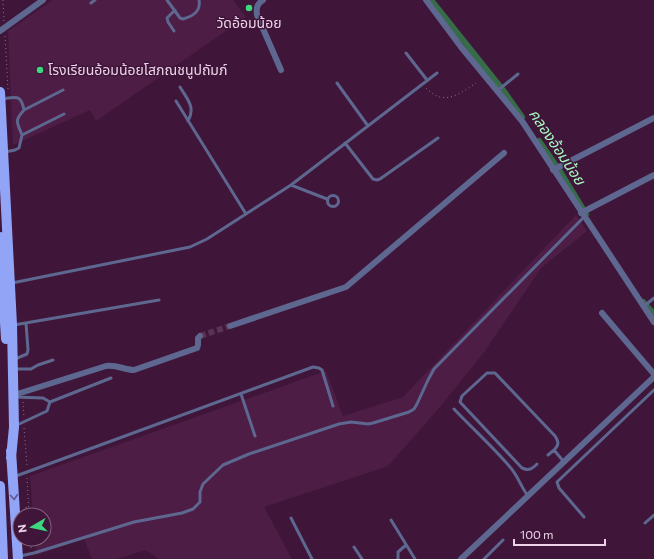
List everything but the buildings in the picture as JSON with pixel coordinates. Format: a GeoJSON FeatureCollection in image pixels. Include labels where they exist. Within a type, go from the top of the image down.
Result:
{"type":"FeatureCollection","features":[{"type":"Feature","properties":{"kind":"main road"},"geometry":{"type":"LineString","coordinates":[[0,92],[12,325],[14,427],[11,458]]}},
{"type":"Feature","properties":{"kind":"main road"},"geometry":{"type":"LineString","coordinates":[[0,237],[12,478],[18,558]]}},
{"type":"Feature","properties":{"kind":"main road"},"geometry":{"type":"LineString","coordinates":[[0,486],[1,547],[3,559]]}},
{"type":"Feature","properties":{"kind":"street"},"geometry":{"type":"LineString","coordinates":[[0,31],[43,0]]}},
{"type":"Feature","properties":{"kind":"street"},"geometry":{"type":"LineString","coordinates":[[426,0],[461,47],[498,89],[556,168],[583,213],[645,305],[654,322]]}},
{"type":"Feature","properties":{"kind":"street"},"geometry":{"type":"LineString","coordinates":[[259,1],[257,15],[281,70]]}},
{"type":"Feature","properties":{"kind":"street"},"geometry":{"type":"LineString","coordinates":[[556,168],[654,118]]}},
{"type":"Feature","properties":{"kind":"street"},"geometry":{"type":"LineString","coordinates":[[230,326],[346,287],[504,153]]}},
{"type":"Feature","properties":{"kind":"street"},"geometry":{"type":"LineString","coordinates":[[583,213],[654,175]]}},
{"type":"Feature","properties":{"kind":"street"},"geometry":{"type":"LineString","coordinates":[[461,559],[654,376],[602,313]]}},
{"type":"Feature","properties":{"kind":"street"},"geometry":{"type":"LineString","coordinates":[[14,396],[106,366],[112,365],[128,370],[134,370],[197,348],[198,338],[200,336]]}},
{"type":"Feature","properties":{"kind":"lane"},"geometry":{"type":"LineString","coordinates":[[91,4],[95,0]]}},
{"type":"Feature","properties":{"kind":"lane"},"geometry":{"type":"LineString","coordinates":[[167,0],[180,18],[186,18],[198,11],[200,7],[199,0]]}},
{"type":"Feature","properties":{"kind":"lane"},"geometry":{"type":"LineString","coordinates":[[174,30],[168,22],[167,16],[175,10]]}},
{"type":"Feature","properties":{"kind":"lane"},"geometry":{"type":"LineString","coordinates":[[406,53],[427,80]]}},
{"type":"Feature","properties":{"kind":"lane"},"geometry":{"type":"LineString","coordinates":[[10,283],[190,247],[207,239],[291,185],[437,73]]}},
{"type":"Feature","properties":{"kind":"lane"},"geometry":{"type":"LineString","coordinates":[[498,89],[518,74]]}},
{"type":"Feature","properties":{"kind":"lane"},"geometry":{"type":"LineString","coordinates":[[337,83],[368,126]]}},
{"type":"Feature","properties":{"kind":"lane"},"geometry":{"type":"LineString","coordinates":[[180,87],[192,109],[192,114],[188,121]]}},
{"type":"Feature","properties":{"kind":"lane"},"geometry":{"type":"LineString","coordinates":[[4,152],[19,148],[22,136],[17,121],[18,117],[24,110],[63,90]]}},
{"type":"Feature","properties":{"kind":"lane"},"geometry":{"type":"LineString","coordinates":[[0,99],[14,97],[19,98],[22,100],[24,110]]}},
{"type":"Feature","properties":{"kind":"lane"},"geometry":{"type":"LineString","coordinates":[[176,102],[246,214]]}},
{"type":"Feature","properties":{"kind":"lane"},"geometry":{"type":"LineString","coordinates":[[22,136],[64,114]]}},
{"type":"Feature","properties":{"kind":"lane"},"geometry":{"type":"LineString","coordinates":[[345,143],[373,179],[377,180],[438,138]]}},
{"type":"Feature","properties":{"kind":"lane"},"geometry":{"type":"LineString","coordinates":[[291,185],[327,199]]}},
{"type":"Feature","properties":{"kind":"lane"},"geometry":{"type":"LineString","coordinates":[[18,558],[134,522],[182,513],[192,509],[200,502],[200,492],[203,484],[223,465],[249,454],[339,424],[350,422],[368,424],[374,423],[409,412],[417,404],[434,370],[583,213]]}},
{"type":"Feature","properties":{"kind":"lane"},"geometry":{"type":"LineString","coordinates":[[645,305],[654,298]]}},
{"type":"Feature","properties":{"kind":"lane"},"geometry":{"type":"LineString","coordinates":[[12,325],[26,324],[160,300]]}},
{"type":"Feature","properties":{"kind":"lane"},"geometry":{"type":"LineString","coordinates":[[13,364],[27,354],[26,324]]}},
{"type":"Feature","properties":{"kind":"lane"},"geometry":{"type":"LineString","coordinates":[[13,364],[32,368],[53,360]]}},
{"type":"Feature","properties":{"kind":"lane"},"geometry":{"type":"LineString","coordinates":[[12,478],[313,367],[322,370],[334,406]]}},
{"type":"Feature","properties":{"kind":"lane"},"geometry":{"type":"LineString","coordinates":[[538,464],[528,470],[522,468],[460,402],[462,396],[487,373],[495,373],[555,436],[558,446],[548,455]]}},
{"type":"Feature","properties":{"kind":"lane"},"geometry":{"type":"LineString","coordinates":[[50,402],[111,378]]}},
{"type":"Feature","properties":{"kind":"lane"},"geometry":{"type":"LineString","coordinates":[[584,517],[557,485],[559,480],[654,390]]}},
{"type":"Feature","properties":{"kind":"lane"},"geometry":{"type":"LineString","coordinates":[[241,394],[255,436]]}},
{"type":"Feature","properties":{"kind":"lane"},"geometry":{"type":"LineString","coordinates":[[14,396],[43,398],[50,402]]}},
{"type":"Feature","properties":{"kind":"lane"},"geometry":{"type":"LineString","coordinates":[[14,427],[47,411],[50,402]]}},
{"type":"Feature","properties":{"kind":"lane"},"geometry":{"type":"LineString","coordinates":[[454,408],[510,466],[528,496]]}},
{"type":"Feature","properties":{"kind":"lane"},"geometry":{"type":"LineString","coordinates":[[554,450],[564,462]]}},
{"type":"Feature","properties":{"kind":"lane"},"geometry":{"type":"LineString","coordinates":[[576,451],[582,458]]}},
{"type":"Feature","properties":{"kind":"lane"},"geometry":{"type":"LineString","coordinates":[[645,523],[654,515]]}},
{"type":"Feature","properties":{"kind":"lane"},"geometry":{"type":"LineString","coordinates":[[291,518],[312,559]]}},
{"type":"Feature","properties":{"kind":"lane"},"geometry":{"type":"LineString","coordinates":[[391,520],[415,559]]}},
{"type":"Feature","properties":{"kind":"lane"},"geometry":{"type":"LineString","coordinates":[[484,559],[503,540]]}},
{"type":"Feature","properties":{"kind":"lane"},"geometry":{"type":"LineString","coordinates":[[398,559],[398,552],[406,545]]}},
{"type":"Feature","properties":{"kind":"lane"},"geometry":{"type":"LineString","coordinates":[[354,547],[362,559]]}},
{"type":"Feature","properties":{"kind":"path"},"geometry":{"type":"LineString","coordinates":[[422,84],[436,96],[443,98],[454,96],[476,83]]}},
{"type":"Feature","properties":{"kind":"shaded area"},"geometry":{"type":"Polygon","coordinates":[[[53,0],[233,0],[246,17],[96,121],[90,110],[13,145],[8,31],[53,0]]]}},
{"type":"Feature","properties":{"kind":"shaded area"},"geometry":{"type":"Polygon","coordinates":[[[576,215],[587,231],[541,268],[485,351],[440,407],[388,466],[264,507],[292,559],[159,559],[145,550],[117,559],[92,559],[84,539],[37,555],[36,547],[52,547],[52,507],[32,507],[30,476],[326,371],[343,416],[403,397],[576,215]]]}},
{"type":"Feature","properties":{"kind":"waterway","name":"คลองอ้อมน้อย"},"geometry":{"type":"LineString","coordinates":[[431,0],[503,90],[522,117]]}},
{"type":"Feature","properties":{"kind":"waterway","name":"คลองอ้อมน้อย"},"geometry":{"type":"LineString","coordinates":[[539,141],[586,214]]}},
{"type":"Feature","properties":{"kind":"waterway","name":"คลองอ้อมน้อย"},"geometry":{"type":"LineString","coordinates":[[643,302],[654,314]]}},
{"type":"Feature","properties":{"kind":"tunnel"},"geometry":{"type":"LineString","coordinates":[[200,336],[230,326]]}},
{"type":"Feature","properties":{"kind":"place","name":"วัดอ้อมน้อย"},"geometry":{"type":"Point","coordinates":[249,8]}},
{"type":"Feature","properties":{"kind":"place","name":"โรงเรียนอ้อมน้อยโสภณชนูปถัมภ์"},"geometry":{"type":"Point","coordinates":[40,70]}}]}
